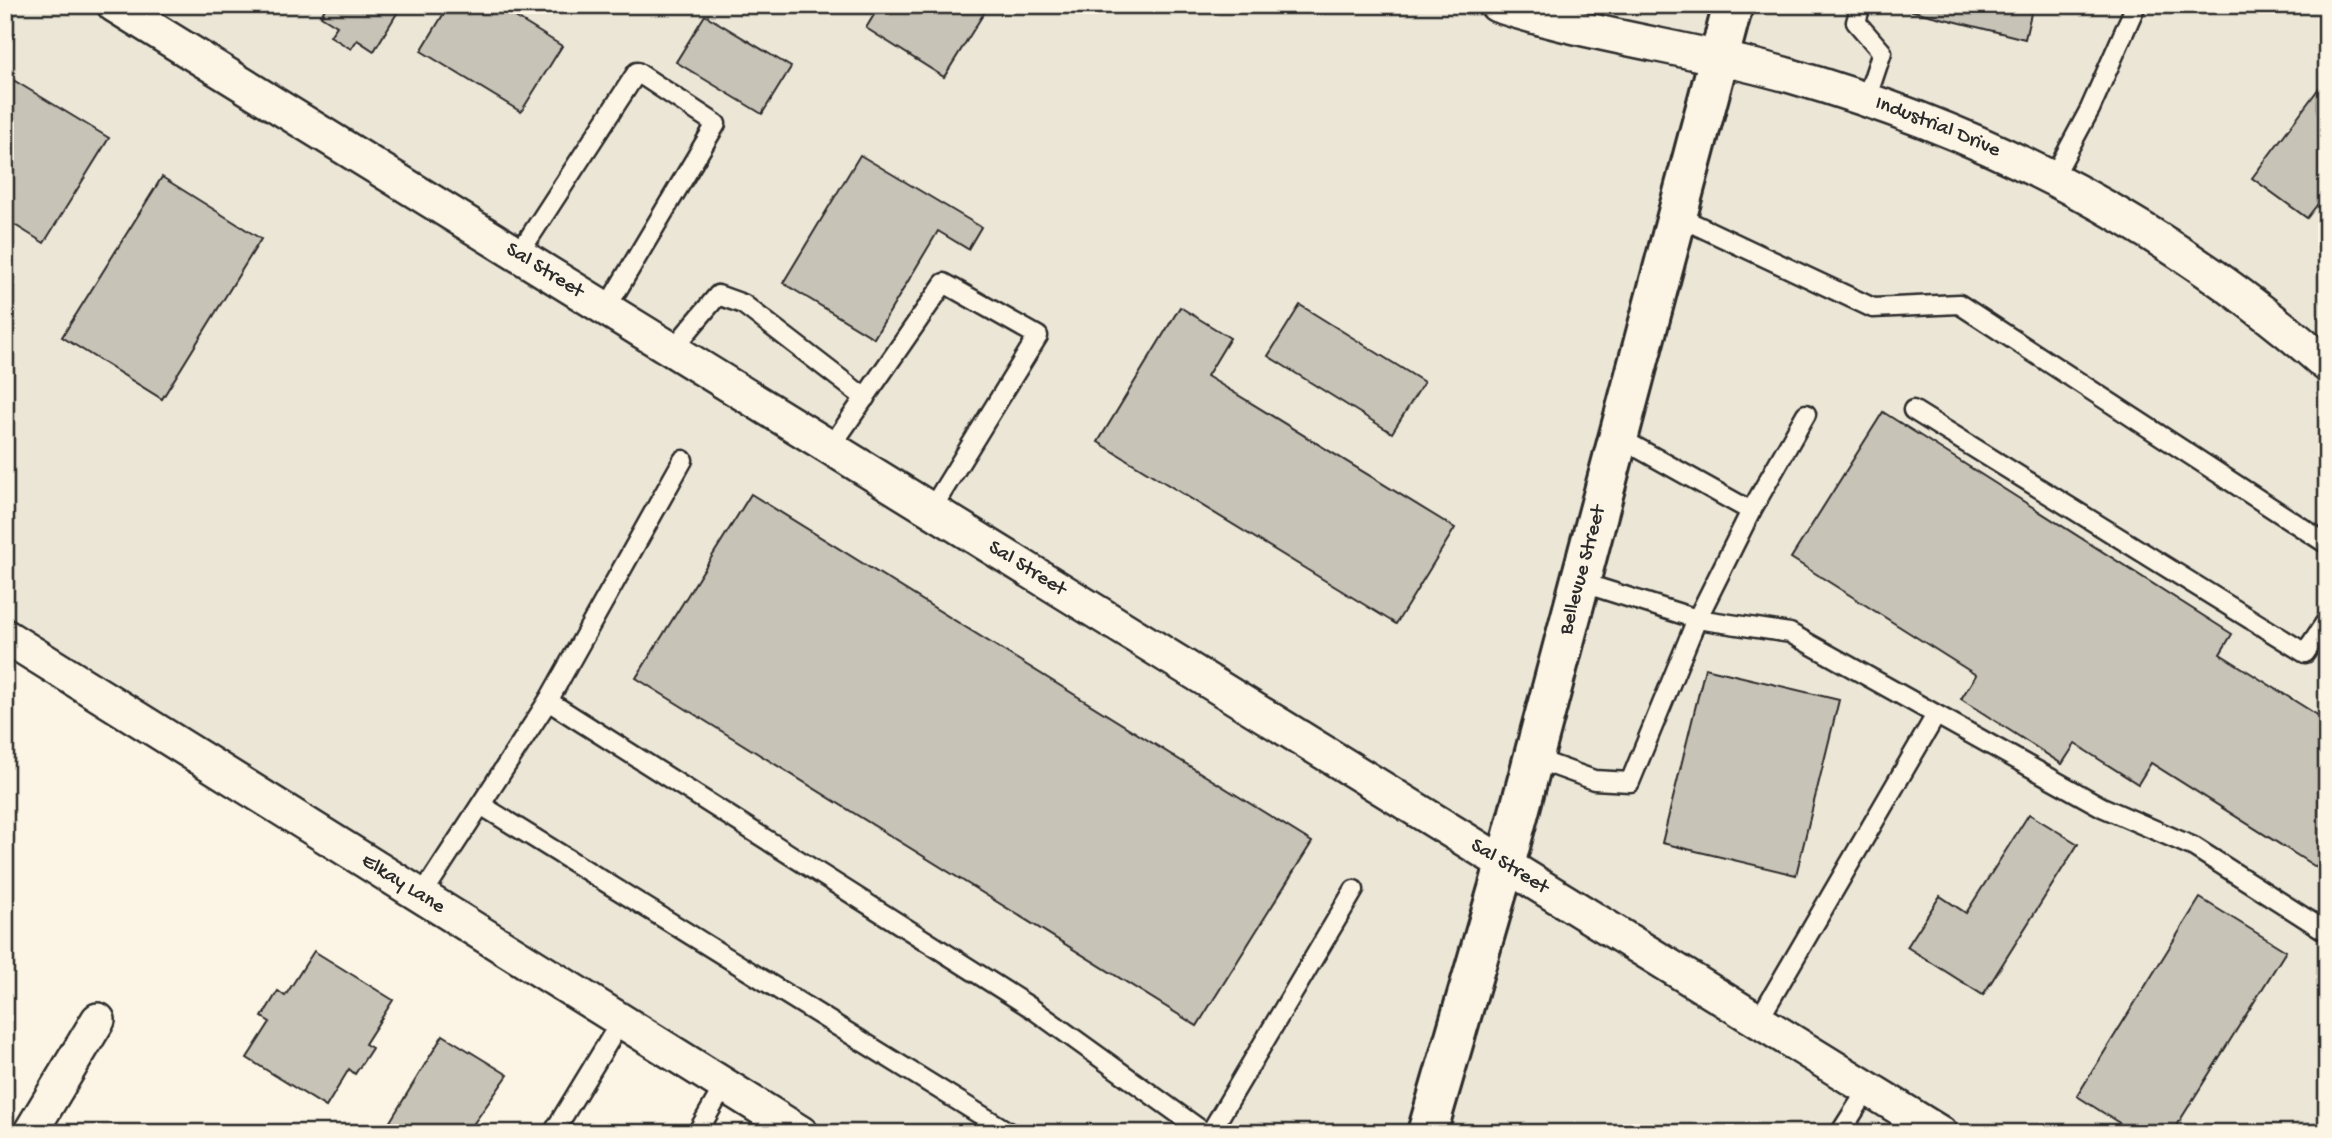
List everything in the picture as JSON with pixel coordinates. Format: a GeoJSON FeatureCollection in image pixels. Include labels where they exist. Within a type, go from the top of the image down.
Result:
{"type":"FeatureCollection","features":[{"type":"Feature","properties":{"kind":"street","name":"Sal Street"},"geometry":{"type":"LineString","coordinates":[[114,5],[1940,1133]]}},
{"type":"Feature","properties":{"kind":"street","name":"Industrial Drive"},"geometry":{"type":"LineString","coordinates":[[1497,5],[1543,20],[1720,57],[1914,115],[2053,178],[2123,215],[2201,264],[2275,320],[2327,365]]}},
{"type":"Feature","properties":{"kind":"street","name":"Bellevue Street"},"geometry":{"type":"LineString","coordinates":[[1427,1133],[1505,865],[1733,5]]}},
{"type":"Feature","properties":{"kind":"street","name":"Elkay Lane"},"geometry":{"type":"LineString","coordinates":[[5,636],[801,1133]]}},
{"type":"Feature","properties":{"kind":"street"},"geometry":{"type":"LineString","coordinates":[[30,1133],[98,1020]]}},
{"type":"Feature","properties":{"kind":"lane"},"geometry":{"type":"LineString","coordinates":[[2053,178],[2090,109],[2136,5]]}},
{"type":"Feature","properties":{"kind":"lane"},"geometry":{"type":"LineString","coordinates":[[1858,13],[1882,52],[1866,100]]}},
{"type":"Feature","properties":{"kind":"lane"},"geometry":{"type":"LineString","coordinates":[[518,255],[638,72],[716,124],[606,309]]}},
{"type":"Feature","properties":{"kind":"lane"},"geometry":{"type":"LineString","coordinates":[[1678,216],[1873,308],[1959,304],[2327,544]]}},
{"type":"Feature","properties":{"kind":"lane"},"geometry":{"type":"LineString","coordinates":[[830,448],[944,283],[1038,336],[931,510]]}},
{"type":"Feature","properties":{"kind":"lane"},"geometry":{"type":"LineString","coordinates":[[672,350],[718,295],[743,304],[865,398]]}},
{"type":"Feature","properties":{"kind":"lane"},"geometry":{"type":"LineString","coordinates":[[1913,410],[2305,653],[2327,620]]}},
{"type":"Feature","properties":{"kind":"lane"},"geometry":{"type":"LineString","coordinates":[[1533,758],[1594,780],[1630,782],[1698,619],[1751,511],[1806,414]]}},
{"type":"Feature","properties":{"kind":"lane"},"geometry":{"type":"LineString","coordinates":[[1618,437],[1751,511]]}},
{"type":"Feature","properties":{"kind":"lane"},"geometry":{"type":"LineString","coordinates":[[422,895],[548,701],[683,460]]}},
{"type":"Feature","properties":{"kind":"lane"},"geometry":{"type":"LineString","coordinates":[[1580,582],[1698,619],[1790,634],[2102,807],[2194,847],[2327,932]]}},
{"type":"Feature","properties":{"kind":"lane"},"geometry":{"type":"LineString","coordinates":[[548,701],[1030,1007],[1207,1133],[1354,890]]}},
{"type":"Feature","properties":{"kind":"lane"},"geometry":{"type":"LineString","coordinates":[[1758,1021],[1936,715]]}},
{"type":"Feature","properties":{"kind":"lane"},"geometry":{"type":"LineString","coordinates":[[481,805],[1010,1133]]}},
{"type":"Feature","properties":{"kind":"lane"},"geometry":{"type":"LineString","coordinates":[[552,1133],[621,1021]]}},
{"type":"Feature","properties":{"kind":"lane"},"geometry":{"type":"LineString","coordinates":[[697,1133],[724,1086]]}},
{"type":"Feature","properties":{"kind":"lane"},"geometry":{"type":"LineString","coordinates":[[1840,1133],[1868,1089]]}},
{"type":"Feature","properties":{"kind":"shaded area"},"geometry":{"type":"Polygon","coordinates":[[[5,5],[2327,5],[2327,1133],[801,1133],[5,636],[5,5]]]}},
{"type":"Feature","properties":{"kind":"building"},"geometry":{"type":"Polygon","coordinates":[[[327,5],[402,5],[374,51],[357,40],[351,49],[330,36],[337,26],[321,16],[327,5]]]}},
{"type":"Feature","properties":{"kind":"building"},"geometry":{"type":"Polygon","coordinates":[[[449,5],[514,5],[509,13],[562,46],[521,112],[421,51],[449,5]]]}},
{"type":"Feature","properties":{"kind":"building"},"geometry":{"type":"Polygon","coordinates":[[[880,5],[989,5],[944,77],[866,28],[880,5]]]}},
{"type":"Feature","properties":{"kind":"building"},"geometry":{"type":"Polygon","coordinates":[[[1889,5],[2033,5],[2025,39],[1889,5]]]}},
{"type":"Feature","properties":{"kind":"building"},"geometry":{"type":"Polygon","coordinates":[[[705,15],[791,67],[762,114],[676,62],[705,15]]]}},
{"type":"Feature","properties":{"kind":"building"},"geometry":{"type":"Polygon","coordinates":[[[5,75],[109,138],[44,243],[5,219],[5,75]]]}},
{"type":"Feature","properties":{"kind":"building"},"geometry":{"type":"Polygon","coordinates":[[[2319,88],[2327,93],[2327,192],[2307,218],[2252,178],[2319,88]]]}},
{"type":"Feature","properties":{"kind":"building"},"geometry":{"type":"Polygon","coordinates":[[[860,155],[981,227],[968,249],[938,231],[874,338],[783,283],[860,155]]]}},
{"type":"Feature","properties":{"kind":"building"},"geometry":{"type":"Polygon","coordinates":[[[162,177],[261,239],[162,399],[62,337],[162,177]]]}},
{"type":"Feature","properties":{"kind":"building"},"geometry":{"type":"Polygon","coordinates":[[[1300,305],[1424,382],[1392,433],[1268,356],[1300,305]]]}},
{"type":"Feature","properties":{"kind":"building"},"geometry":{"type":"Polygon","coordinates":[[[1180,307],[1230,338],[1207,376],[1455,528],[1396,624],[1098,442],[1180,307]]]}},
{"type":"Feature","properties":{"kind":"building"},"geometry":{"type":"Polygon","coordinates":[[[1883,412],[2232,634],[2220,654],[2327,721],[2327,874],[2151,763],[2138,784],[2075,744],[2062,764],[1961,699],[1976,675],[1791,558],[1883,412]]]}},
{"type":"Feature","properties":{"kind":"building"},"geometry":{"type":"Polygon","coordinates":[[[751,494],[1312,842],[1197,1026],[636,678],[751,494]]]}},
{"type":"Feature","properties":{"kind":"building"},"geometry":{"type":"Polygon","coordinates":[[[1705,668],[1839,700],[1796,875],[1662,843],[1705,668]]]}},
{"type":"Feature","properties":{"kind":"building"},"geometry":{"type":"Polygon","coordinates":[[[2029,814],[2078,844],[1983,995],[1907,947],[1940,896],[1966,913],[2029,814]]]}},
{"type":"Feature","properties":{"kind":"building"},"geometry":{"type":"Polygon","coordinates":[[[2200,898],[2286,951],[2172,1133],[2135,1133],[2077,1096],[2200,898]]]}},
{"type":"Feature","properties":{"kind":"building"},"geometry":{"type":"Polygon","coordinates":[[[314,951],[393,1000],[365,1044],[372,1048],[355,1074],[349,1069],[326,1107],[247,1058],[270,1022],[262,1017],[278,991],[285,996],[314,951]]]}},
{"type":"Feature","properties":{"kind":"building"},"geometry":{"type":"Polygon","coordinates":[[[443,1035],[508,1075],[467,1133],[383,1133],[443,1035]]]}},
{"type":"Feature","properties":{"kind":"building"},"geometry":{"type":"Polygon","coordinates":[[[588,1124],[603,1133],[582,1133],[588,1124]]]}}]}
